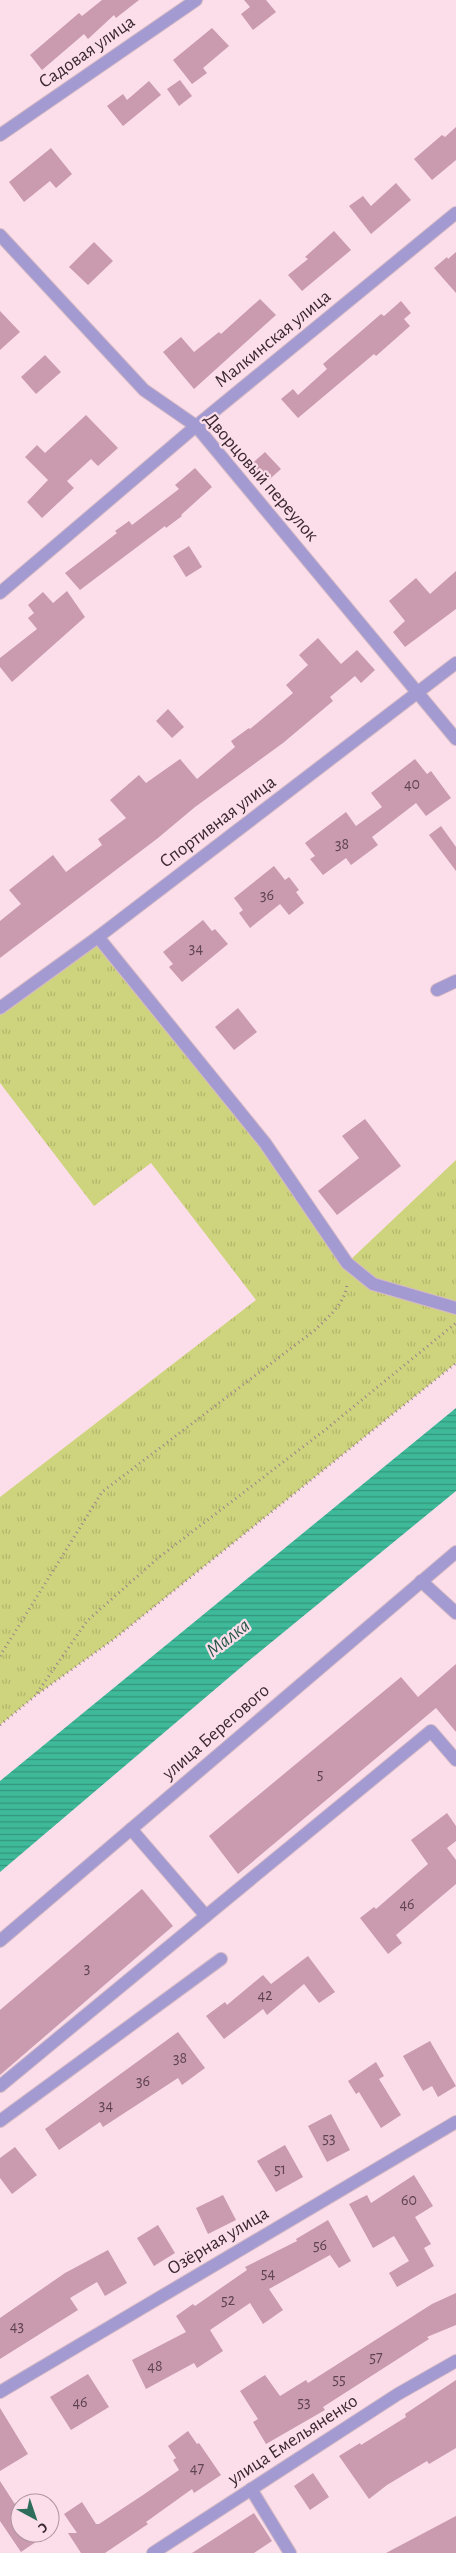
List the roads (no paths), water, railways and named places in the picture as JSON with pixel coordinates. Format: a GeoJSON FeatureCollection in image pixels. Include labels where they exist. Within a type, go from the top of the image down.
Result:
{"type":"FeatureCollection","features":[{"type":"Feature","properties":{"kind":"street","name":"Садовая улица"},"geometry":{"type":"LineString","coordinates":[[0,135],[196,0]]}},
{"type":"Feature","properties":{"kind":"street","name":"Малкинская улица"},"geometry":{"type":"LineString","coordinates":[[0,593],[196,426],[456,213]]}},
{"type":"Feature","properties":{"kind":"street","name":"Дворцовый переулок"},"geometry":{"type":"LineString","coordinates":[[0,235],[144,390],[196,426],[456,739]]}},
{"type":"Feature","properties":{"kind":"street","name":"Спортивная улица"},"geometry":{"type":"LineString","coordinates":[[0,1008],[98,937],[456,663]]}},
{"type":"Feature","properties":{"kind":"street"},"geometry":{"type":"LineString","coordinates":[[98,937],[265,1144],[347,1263],[373,1284],[456,1308]]}},
{"type":"Feature","properties":{"kind":"street"},"geometry":{"type":"LineString","coordinates":[[437,990],[456,981]]}},
{"type":"Feature","properties":{"kind":"street","name":"улица Берегового"},"geometry":{"type":"LineString","coordinates":[[0,1941],[456,1552]]}},
{"type":"Feature","properties":{"kind":"street"},"geometry":{"type":"LineString","coordinates":[[421,1582],[456,1613]]}},
{"type":"Feature","properties":{"kind":"street"},"geometry":{"type":"LineString","coordinates":[[0,2086],[431,1731],[456,1760]]}},
{"type":"Feature","properties":{"kind":"street"},"geometry":{"type":"LineString","coordinates":[[131,1829],[206,1916]]}},
{"type":"Feature","properties":{"kind":"street"},"geometry":{"type":"LineString","coordinates":[[0,2121],[221,1959]]}},
{"type":"Feature","properties":{"kind":"street","name":"Озёрная улица"},"geometry":{"type":"LineString","coordinates":[[0,2392],[456,2122]]}},
{"type":"Feature","properties":{"kind":"street","name":"улица Емельяненко"},"geometry":{"type":"LineString","coordinates":[[153,2553],[398,2394],[456,2361]]}},
{"type":"Feature","properties":{"kind":"street"},"geometry":{"type":"LineString","coordinates":[[251,2489],[290,2553]]}},
{"type":"Feature","properties":{"kind":"water","name":"Малка"},"geometry":{"type":"Polygon","coordinates":[[[456,1408],[456,1491],[246,1663],[0,1872],[0,1781],[456,1408]]]}}]}
